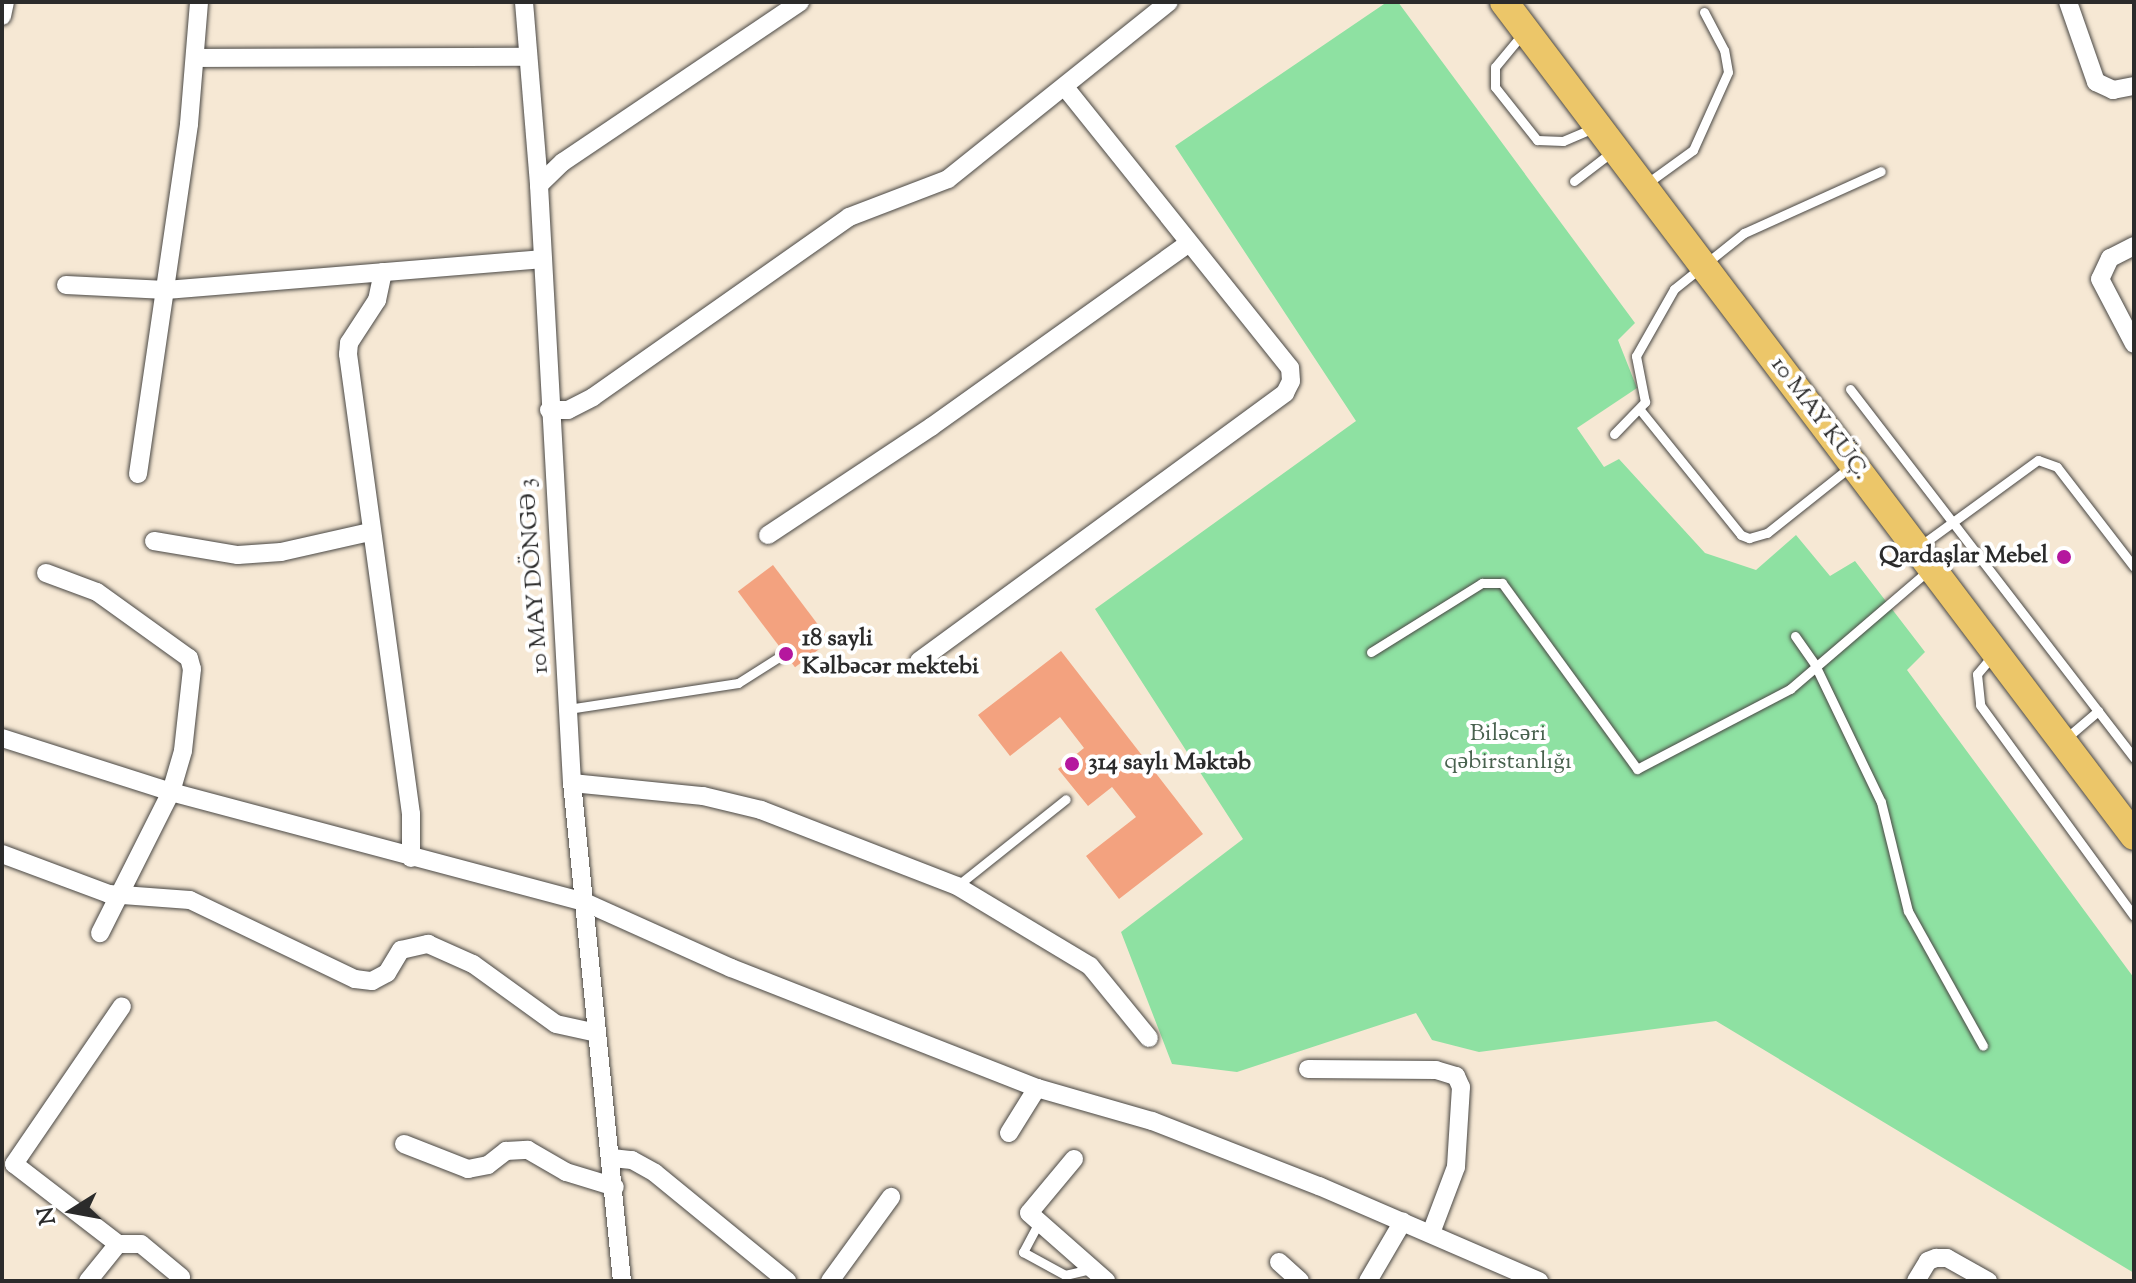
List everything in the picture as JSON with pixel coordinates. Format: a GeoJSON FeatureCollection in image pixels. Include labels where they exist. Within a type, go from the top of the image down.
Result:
{"type":"FeatureCollection","features":[{"type":"Feature","properties":{"kind":"main road","name":"10 MAY KÜÇ."},"geometry":{"type":"LineString","coordinates":[[1504,2],[2134,836]]}},
{"type":"Feature","properties":{"kind":"street"},"geometry":{"type":"LineString","coordinates":[[2,16],[5,2]]}},
{"type":"Feature","properties":{"kind":"street"},"geometry":{"type":"LineString","coordinates":[[138,474],[196,58],[199,2]]}},
{"type":"Feature","properties":{"kind":"street","name":"10 MAY DÖNGƏ 3"},"geometry":{"type":"LineString","coordinates":[[524,2],[539,185],[549,410],[572,783],[582,901],[615,1187],[622,1281]]}},
{"type":"Feature","properties":{"kind":"street"},"geometry":{"type":"LineString","coordinates":[[539,185],[563,162],[800,2]]}},
{"type":"Feature","properties":{"kind":"street"},"geometry":{"type":"LineString","coordinates":[[549,410],[568,410],[593,397],[849,217],[948,179],[1169,2]]}},
{"type":"Feature","properties":{"kind":"street"},"geometry":{"type":"LineString","coordinates":[[2068,2],[2096,82],[2113,90],[2134,86]]}},
{"type":"Feature","properties":{"kind":"street"},"geometry":{"type":"LineString","coordinates":[[196,58],[527,57]]}},
{"type":"Feature","properties":{"kind":"street"},"geometry":{"type":"LineString","coordinates":[[919,661],[1285,393],[1290,368],[1065,87]]}},
{"type":"Feature","properties":{"kind":"street"},"geometry":{"type":"LineString","coordinates":[[768,535],[931,427],[1188,244]]}},
{"type":"Feature","properties":{"kind":"street"},"geometry":{"type":"LineString","coordinates":[[2134,246],[2110,258],[2100,279],[2134,344]]}},
{"type":"Feature","properties":{"kind":"street"},"geometry":{"type":"LineString","coordinates":[[66,285],[166,290],[541,259]]}},
{"type":"Feature","properties":{"kind":"street"},"geometry":{"type":"LineString","coordinates":[[383,272],[377,300],[349,343],[348,354],[411,814],[411,858]]}},
{"type":"Feature","properties":{"kind":"street"},"geometry":{"type":"LineString","coordinates":[[154,541],[238,555],[281,552],[370,532]]}},
{"type":"Feature","properties":{"kind":"street"},"geometry":{"type":"LineString","coordinates":[[46,573],[97,592],[189,658],[186,730],[171,792],[123,895],[100,933]]}},
{"type":"Feature","properties":{"kind":"street"},"geometry":{"type":"LineString","coordinates":[[2,738],[171,792],[582,901],[731,968],[1037,1088],[1152,1121],[1403,1221],[1539,1281]]}},
{"type":"Feature","properties":{"kind":"street"},"geometry":{"type":"LineString","coordinates":[[572,783],[703,796],[761,810],[957,886],[1090,966],[1149,1038]]}},
{"type":"Feature","properties":{"kind":"street"},"geometry":{"type":"LineString","coordinates":[[2,854],[47,867],[96,890],[190,900],[355,979],[372,981],[387,973],[401,950],[428,944],[473,964],[556,1024],[597,1033]]}},
{"type":"Feature","properties":{"kind":"street"},"geometry":{"type":"LineString","coordinates":[[122,1006],[8,1159],[118,1244],[141,1244],[181,1277]]}},
{"type":"Feature","properties":{"kind":"street"},"geometry":{"type":"LineString","coordinates":[[1308,1069],[1436,1070],[1456,1076],[1461,1087],[1456,1167],[1431,1233]]}},
{"type":"Feature","properties":{"kind":"street"},"geometry":{"type":"LineString","coordinates":[[1009,1133],[1037,1088]]}},
{"type":"Feature","properties":{"kind":"street"},"geometry":{"type":"LineString","coordinates":[[404,1144],[468,1169],[488,1165],[506,1151],[528,1150],[566,1172],[615,1187]]}},
{"type":"Feature","properties":{"kind":"street"},"geometry":{"type":"LineString","coordinates":[[612,1158],[632,1160],[655,1173],[787,1281]]}},
{"type":"Feature","properties":{"kind":"street"},"geometry":{"type":"LineString","coordinates":[[1074,1159],[1030,1205],[1029,1213],[1099,1275]]}},
{"type":"Feature","properties":{"kind":"street"},"geometry":{"type":"LineString","coordinates":[[830,1281],[891,1197]]}},
{"type":"Feature","properties":{"kind":"street"},"geometry":{"type":"LineString","coordinates":[[1368,1281],[1403,1221]]}},
{"type":"Feature","properties":{"kind":"street"},"geometry":{"type":"LineString","coordinates":[[88,1281],[118,1244]]}},
{"type":"Feature","properties":{"kind":"street"},"geometry":{"type":"LineString","coordinates":[[1916,1281],[1928,1261],[1936,1258],[1947,1258],[1988,1281]]}},
{"type":"Feature","properties":{"kind":"street"},"geometry":{"type":"LineString","coordinates":[[1279,1262],[1300,1281]]}},
{"type":"Feature","properties":{"kind":"lane"},"geometry":{"type":"LineString","coordinates":[[1644,186],[1693,150],[1728,72],[1724,50],[1704,12]]}},
{"type":"Feature","properties":{"kind":"lane"},"geometry":{"type":"LineString","coordinates":[[1526,30],[1495,67],[1495,87],[1537,140],[1563,141],[1598,126]]}},
{"type":"Feature","properties":{"kind":"lane"},"geometry":{"type":"LineString","coordinates":[[1574,181],[1616,149]]}},
{"type":"Feature","properties":{"kind":"lane"},"geometry":{"type":"LineString","coordinates":[[1614,434],[1641,411],[1646,393],[1636,356],[1674,289],[1702,263],[1762,224],[1881,171]]}},
{"type":"Feature","properties":{"kind":"lane"},"geometry":{"type":"LineString","coordinates":[[1850,389],[2134,758]]}},
{"type":"Feature","properties":{"kind":"lane"},"geometry":{"type":"LineString","coordinates":[[1641,411],[1741,535],[1749,538],[1767,533],[1854,464]]}},
{"type":"Feature","properties":{"kind":"lane"},"geometry":{"type":"LineString","coordinates":[[1371,652],[1482,583],[1502,583],[1637,769],[1790,689],[1924,558],[1954,521],[2026,466],[2049,461],[2134,567]]}},
{"type":"Feature","properties":{"kind":"lane"},"geometry":{"type":"LineString","coordinates":[[1795,636],[1815,665],[1881,802],[1908,911],[1983,1046]]}},
{"type":"Feature","properties":{"kind":"lane"},"geometry":{"type":"LineString","coordinates":[[1996,653],[1977,674],[1980,705],[2134,916]]}},
{"type":"Feature","properties":{"kind":"lane"},"geometry":{"type":"LineString","coordinates":[[568,709],[738,683],[779,657]]}},
{"type":"Feature","properties":{"kind":"lane"},"geometry":{"type":"LineString","coordinates":[[2063,741],[2098,711]]}},
{"type":"Feature","properties":{"kind":"lane"},"geometry":{"type":"LineString","coordinates":[[957,886],[1066,799]]}},
{"type":"Feature","properties":{"kind":"lane"},"geometry":{"type":"LineString","coordinates":[[1038,1224],[1023,1252],[1065,1275],[1099,1275]]}},
{"type":"Feature","properties":{"kind":"green space","name":"Biləcəri qəbirstanlığı"},"geometry":{"type":"Polygon","coordinates":[[[1387,2],[1398,2],[1635,323],[1618,340],[1637,388],[1577,428],[1604,467],[1619,459],[1705,553],[1756,570],[1796,535],[1830,576],[1855,561],[1925,652],[1907,670],[2134,978],[2134,1273],[1716,1021],[1479,1052],[1432,1040],[1416,1013],[1237,1072],[1172,1064],[1121,932],[1243,839],[1095,609],[1356,421],[1175,146],[1387,2]]]}},
{"type":"Feature","properties":{"kind":"building"},"geometry":{"type":"Polygon","coordinates":[[[773,565],[830,641],[795,667],[738,591],[773,565]]]}},
{"type":"Feature","properties":{"kind":"building"},"geometry":{"type":"Polygon","coordinates":[[[1061,651],[1203,834],[1119,899],[1086,856],[1136,817],[1112,787],[1088,806],[1058,769],[1084,748],[1060,717],[1010,756],[978,715],[1061,651]]]}},
{"type":"Feature","properties":{"kind":"place","name":"Qardaşlar Mebel"},"geometry":{"type":"Point","coordinates":[2064,557]}},
{"type":"Feature","properties":{"kind":"place","name":"18 sayli Kəlbəcər mektebi"},"geometry":{"type":"Point","coordinates":[786,654]}},
{"type":"Feature","properties":{"kind":"place","name":"314 saylı Məktəb"},"geometry":{"type":"Point","coordinates":[1072,764]}}]}
